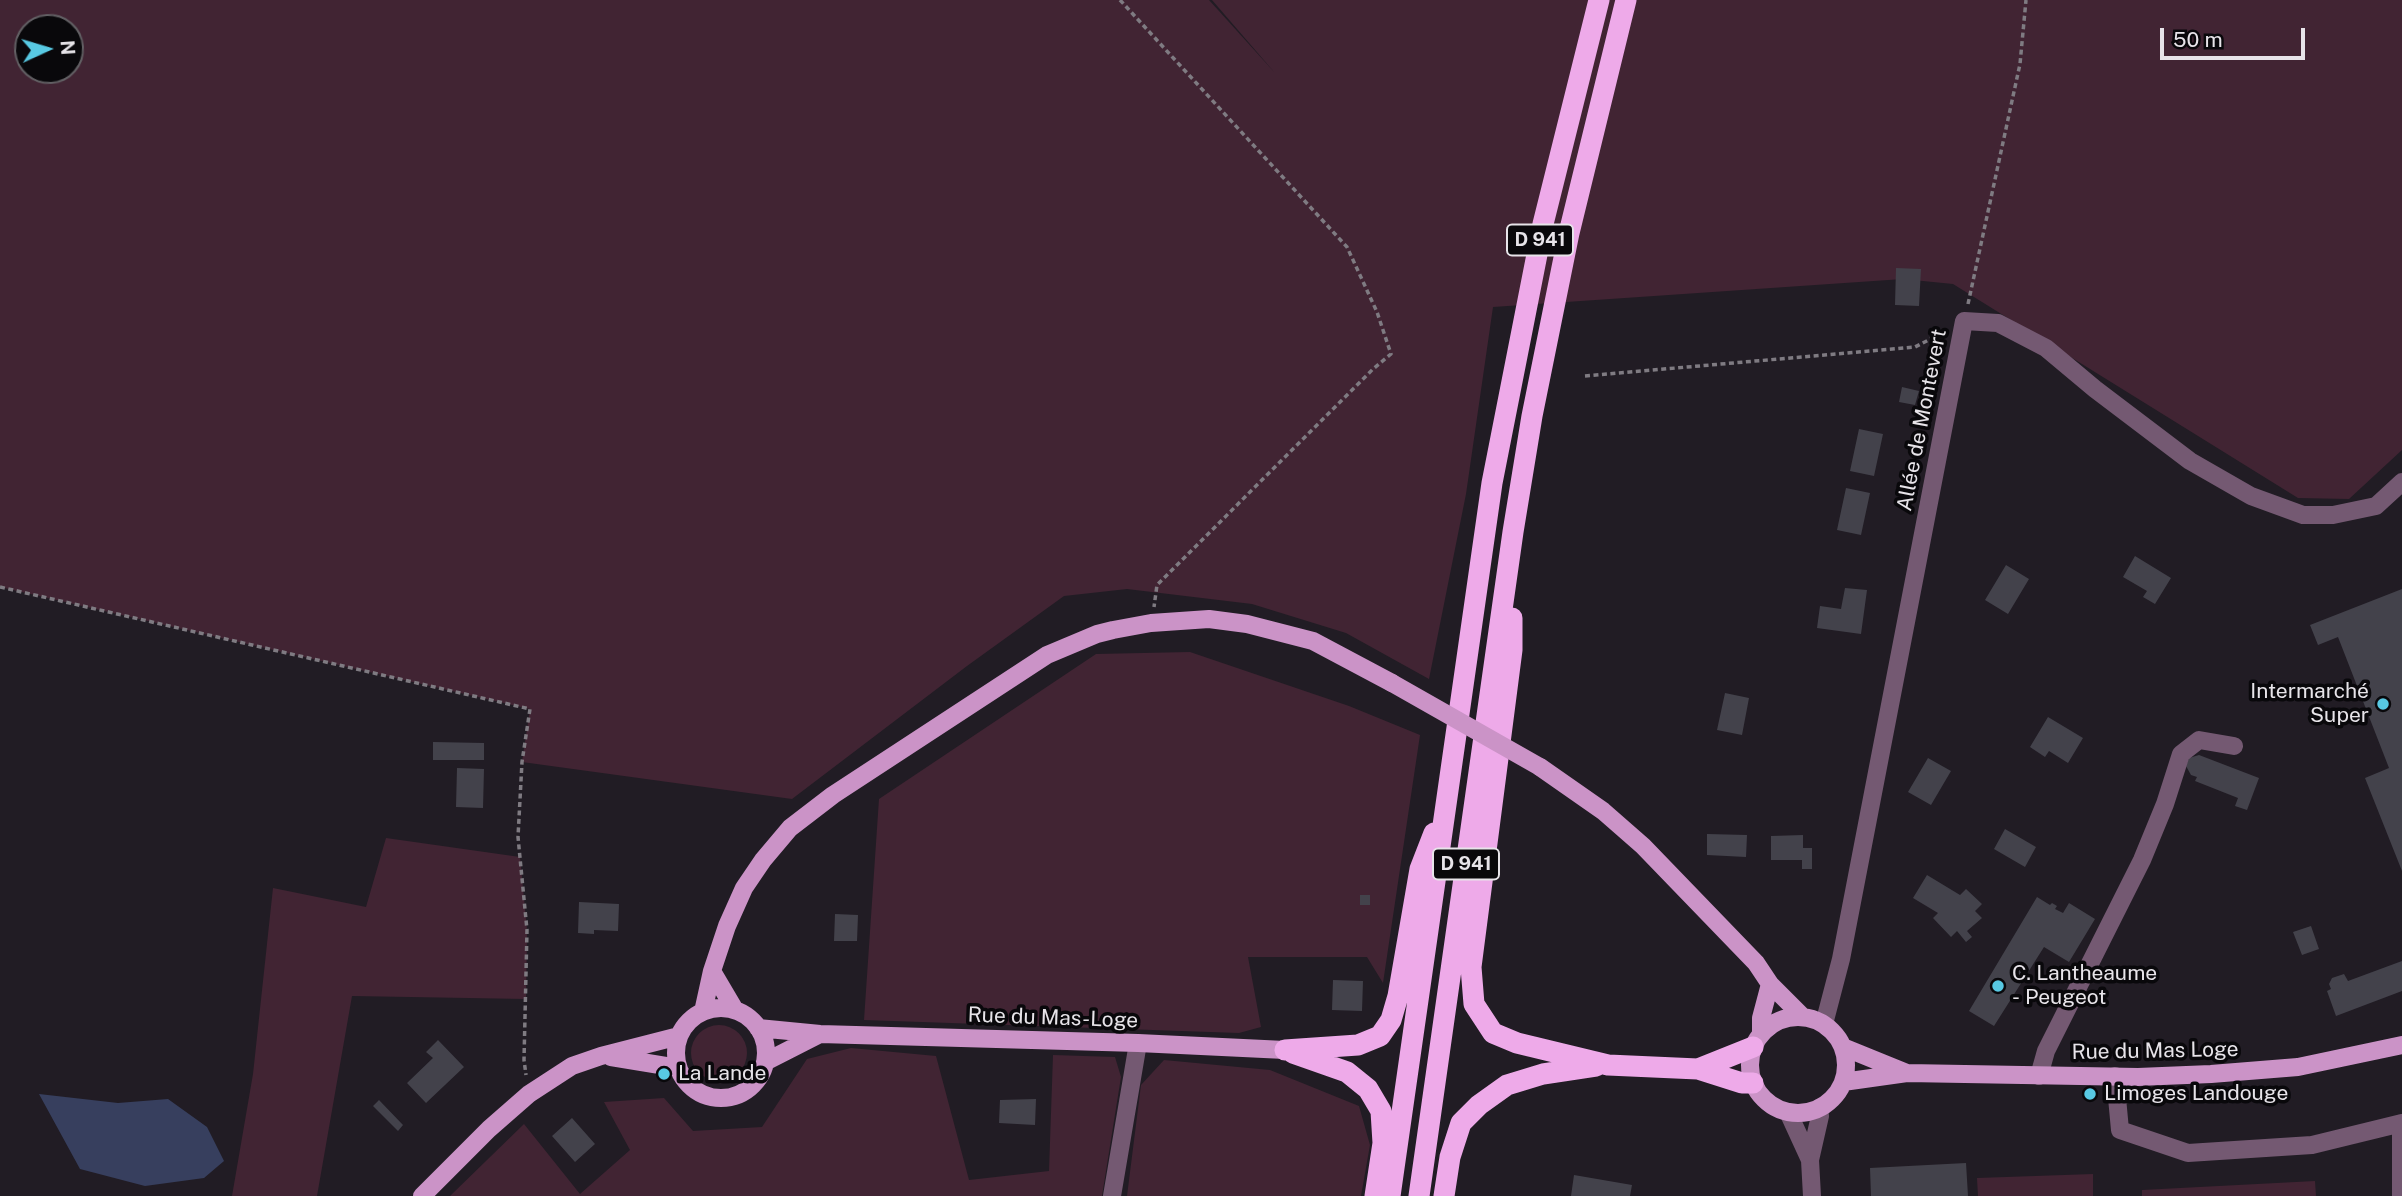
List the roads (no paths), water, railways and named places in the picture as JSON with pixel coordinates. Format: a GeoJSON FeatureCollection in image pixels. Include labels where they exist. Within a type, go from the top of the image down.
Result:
{"type":"FeatureCollection","features":[{"type":"Feature","properties":{"kind":"highway","name":"D 941"},"geometry":{"type":"LineString","coordinates":[[1390,1196],[1497,456],[1544,224],[1599,0]]}},
{"type":"Feature","properties":{"kind":"highway","name":"D 941"},"geometry":{"type":"LineString","coordinates":[[1419,1196],[1513,532],[1532,416],[1569,233],[1626,0]]}},
{"type":"Feature","properties":{"kind":"highway"},"geometry":{"type":"LineString","coordinates":[[1513,532],[1512,650],[1471,967],[1474,1004],[1493,1033],[1517,1043],[1608,1065]]}},
{"type":"Feature","properties":{"kind":"highway"},"geometry":{"type":"LineString","coordinates":[[1285,1050],[1358,1045],[1380,1036],[1391,1020],[1398,996],[1420,869],[1447,802]]}},
{"type":"Feature","properties":{"kind":"highway"},"geometry":{"type":"LineString","coordinates":[[1698,1069],[1757,1040]]}},
{"type":"Feature","properties":{"kind":"highway"},"geometry":{"type":"LineString","coordinates":[[1285,1050],[1347,1072],[1368,1089],[1381,1111],[1383,1143],[1375,1196]]}},
{"type":"Feature","properties":{"kind":"highway"},"geometry":{"type":"LineString","coordinates":[[1444,1196],[1450,1157],[1461,1123],[1479,1105],[1507,1085],[1543,1074],[1608,1065],[1698,1069],[1742,1083],[1753,1083]]}},
{"type":"Feature","properties":{"kind":"main road"},"geometry":{"type":"LineString","coordinates":[[703,1012],[712,971],[727,926],[744,888],[790,828],[844,788],[1047,655],[1097,634],[1151,623],[1209,619],[1313,641],[1392,682],[1540,766],[1603,811],[1643,846],[1756,963],[1770,984],[1803,1017]]}},
{"type":"Feature","properties":{"kind":"main road"},"geometry":{"type":"LineString","coordinates":[[712,971],[735,1010]]}},
{"type":"Feature","properties":{"kind":"main road"},"geometry":{"type":"LineString","coordinates":[[1757,1040],[1779,1020],[1803,1017],[1824,1024],[1843,1047],[1846,1066],[1843,1082],[1833,1098],[1819,1108],[1804,1113],[1778,1109],[1764,1099],[1753,1083],[1750,1064],[1770,984]]}},
{"type":"Feature","properties":{"kind":"main road"},"geometry":{"type":"LineString","coordinates":[[719,1008],[735,1010],[758,1028],[764,1042],[765,1062],[760,1076],[747,1089],[723,1098],[708,1096],[686,1082],[678,1068],[676,1050],[680,1036],[688,1023],[703,1012],[719,1008]]}},
{"type":"Feature","properties":{"kind":"main road","name":"Rue du Mas-Loge"},"geometry":{"type":"LineString","coordinates":[[758,1028],[820,1034],[1285,1050]]}},
{"type":"Feature","properties":{"kind":"main road","name":"Rue du Mas-Loge"},"geometry":{"type":"LineString","coordinates":[[765,1062],[820,1034]]}},
{"type":"Feature","properties":{"kind":"main road"},"geometry":{"type":"LineString","coordinates":[[422,1196],[489,1129],[529,1094],[572,1066],[680,1036]]}},
{"type":"Feature","properties":{"kind":"main road","name":"Rue du Mas Loge"},"geometry":{"type":"LineString","coordinates":[[1843,1082],[1907,1073],[2039,1076],[2211,1074],[2298,1067],[2402,1045]]}},
{"type":"Feature","properties":{"kind":"main road","name":"Rue du Mas Loge"},"geometry":{"type":"LineString","coordinates":[[1843,1047],[1907,1073]]}},
{"type":"Feature","properties":{"kind":"main road"},"geometry":{"type":"LineString","coordinates":[[601,1056],[678,1068]]}},
{"type":"Feature","properties":{"kind":"street","name":"Allée de Montevert"},"geometry":{"type":"LineString","coordinates":[[1824,1024],[1841,959],[1964,321],[1998,323],[2046,348],[2190,461],[2251,496],[2303,515],[2333,515],[2376,506],[2402,482]]}},
{"type":"Feature","properties":{"kind":"street"},"geometry":{"type":"LineString","coordinates":[[2039,1076],[2046,1051],[2142,860],[2165,804],[2181,754],[2199,740],[2234,746]]}},
{"type":"Feature","properties":{"kind":"street"},"geometry":{"type":"LineString","coordinates":[[1112,1196],[1138,1043]]}},
{"type":"Feature","properties":{"kind":"street"},"geometry":{"type":"LineString","coordinates":[[2115,1076],[2120,1130],[2188,1153],[2312,1145],[2402,1123],[2401,1196]]}},
{"type":"Feature","properties":{"kind":"street"},"geometry":{"type":"LineString","coordinates":[[1812,1196],[1810,1160],[1820,1116],[1819,1108]]}},
{"type":"Feature","properties":{"kind":"street"},"geometry":{"type":"LineString","coordinates":[[1788,1112],[1810,1160]]}},
{"type":"Feature","properties":{"kind":"water"},"geometry":{"type":"Polygon","coordinates":[[[39,1094],[118,1103],[168,1099],[207,1127],[224,1161],[204,1178],[145,1186],[80,1169],[39,1094]]]}},
{"type":"Feature","properties":{"kind":"place","name":"Intermarché Super"},"geometry":{"type":"Point","coordinates":[2383,704]}},
{"type":"Feature","properties":{"kind":"place","name":"C. Lantheaume - Peugeot"},"geometry":{"type":"Point","coordinates":[1998,986]}},
{"type":"Feature","properties":{"kind":"place","name":"La Lande"},"geometry":{"type":"Point","coordinates":[664,1074]}},
{"type":"Feature","properties":{"kind":"place","name":"Limoges Landouge"},"geometry":{"type":"Point","coordinates":[2090,1094]}}]}
